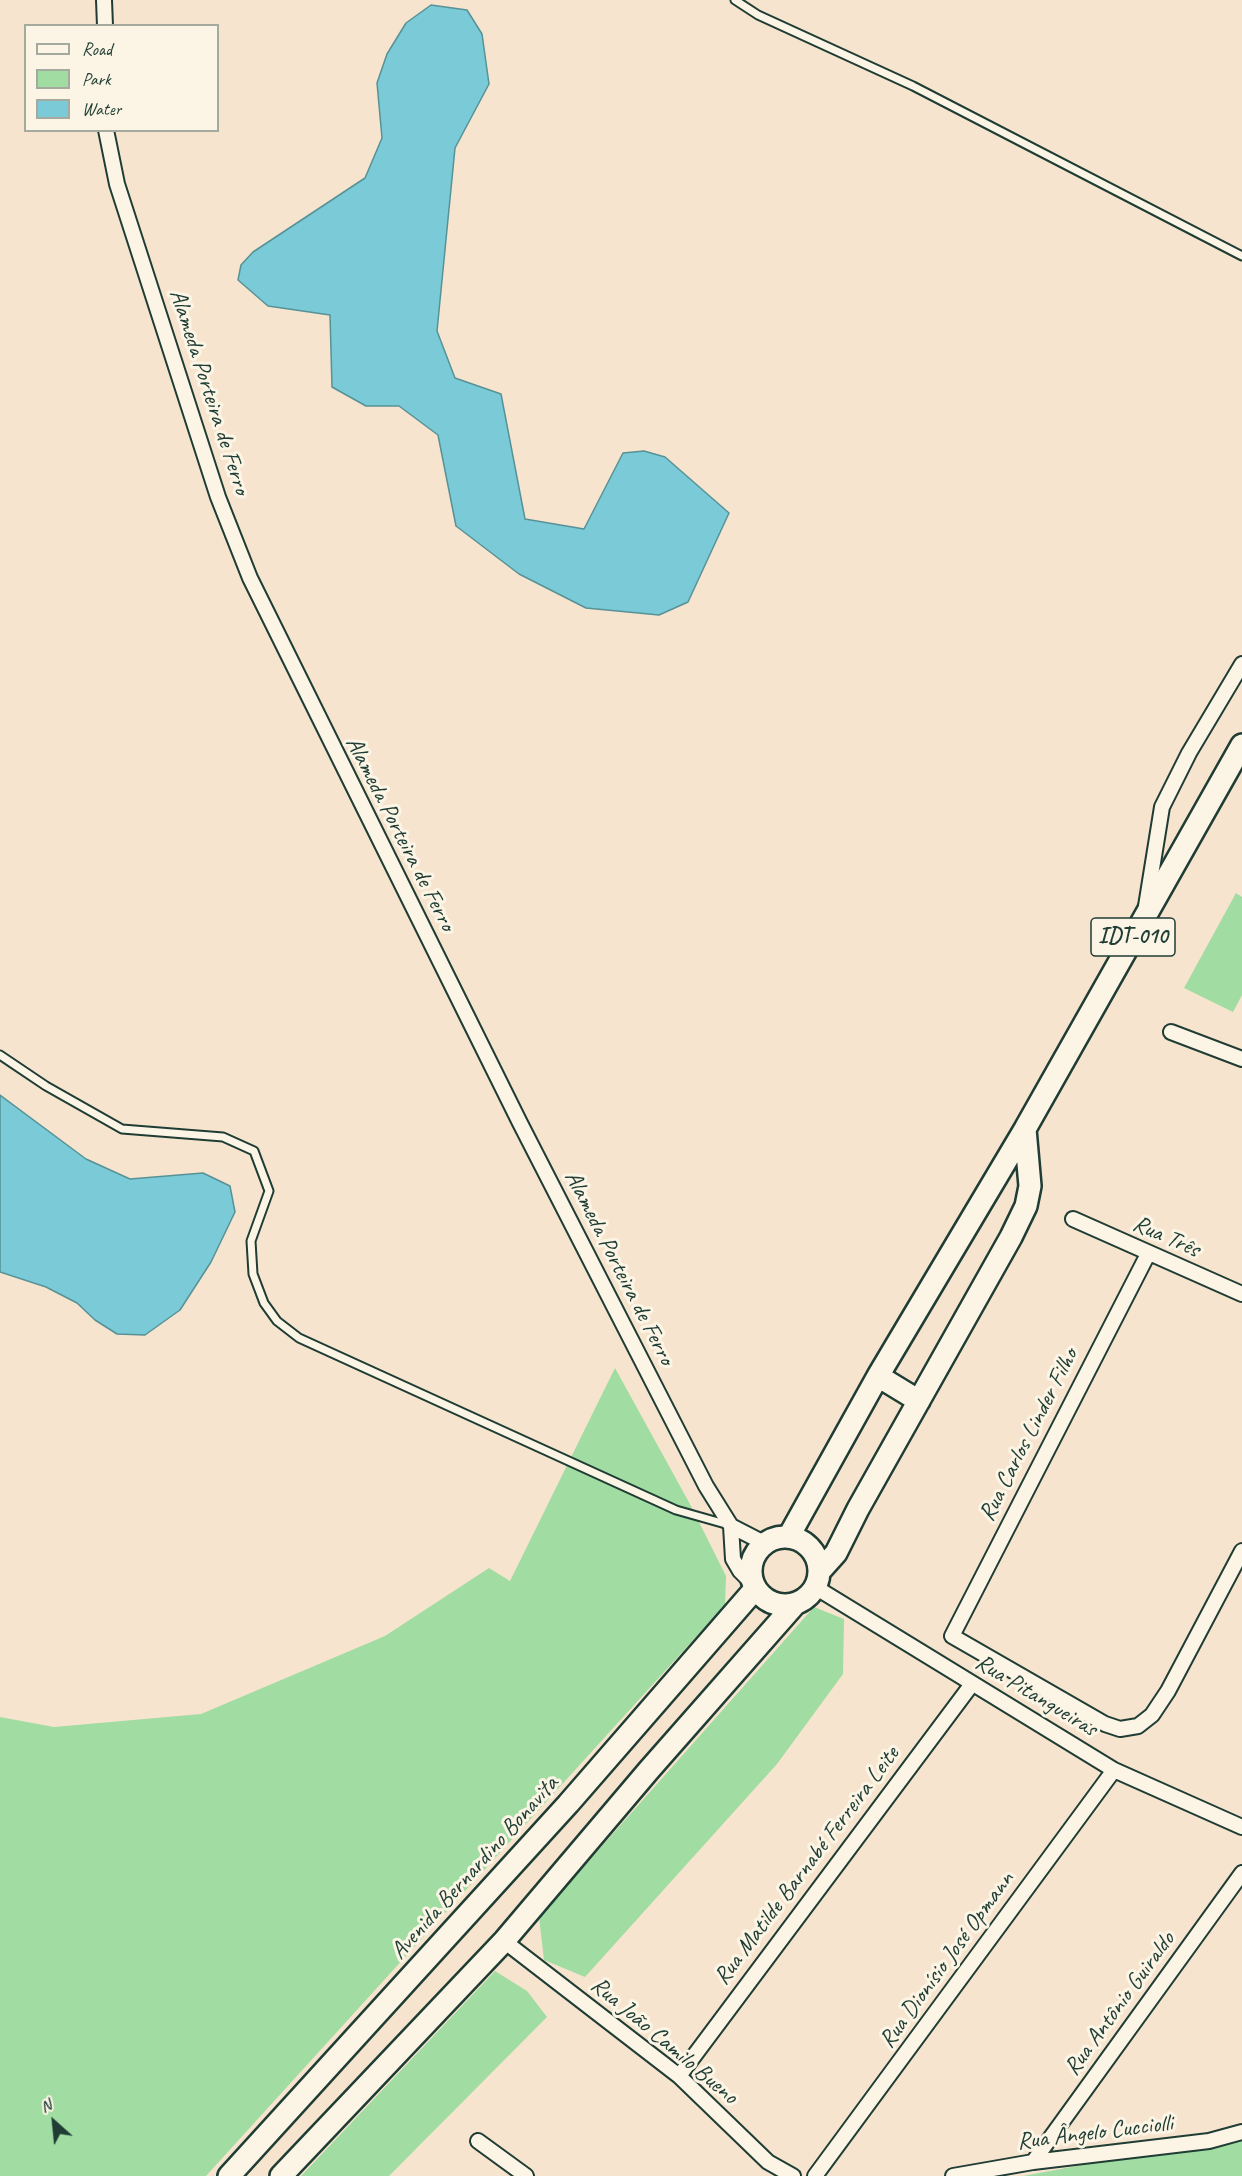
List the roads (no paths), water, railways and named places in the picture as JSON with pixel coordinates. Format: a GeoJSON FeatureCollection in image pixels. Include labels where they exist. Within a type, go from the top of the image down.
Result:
{"type":"FeatureCollection","features":[{"type":"Feature","properties":{"kind":"main road","name":"IDT-010"},"geometry":{"type":"LineString","coordinates":[[1025,1129],[1242,745]]}},
{"type":"Feature","properties":{"kind":"main road"},"geometry":{"type":"LineString","coordinates":[[789,1536],[878,1376],[1025,1129]]}},
{"type":"Feature","properties":{"kind":"main road"},"geometry":{"type":"LineString","coordinates":[[282,2176],[504,1941],[656,1761],[817,1580],[836,1553],[1026,1206],[1030,1186],[1025,1129]]}},
{"type":"Feature","properties":{"kind":"main road"},"geometry":{"type":"LineString","coordinates":[[878,1376],[919,1401]]}},
{"type":"Feature","properties":{"kind":"main road"},"geometry":{"type":"LineString","coordinates":[[796,1603],[773,1603],[754,1587],[750,1565],[753,1556],[764,1543],[772,1538],[789,1536],[805,1542],[816,1556],[817,1580]]}},
{"type":"Feature","properties":{"kind":"main road","name":"Avenida Bernardino Bonavita"},"geometry":{"type":"LineString","coordinates":[[228,2176],[560,1812],[754,1587]]}},
{"type":"Feature","properties":{"kind":"street"},"geometry":{"type":"LineString","coordinates":[[104,0],[105,24]]}},
{"type":"Feature","properties":{"kind":"street","name":"Alameda Porteira de Ferro"},"geometry":{"type":"LineString","coordinates":[[106,132],[124,206],[218,497],[250,578],[520,1123],[680,1438],[731,1526],[733,1559],[754,1587]]}},
{"type":"Feature","properties":{"kind":"street"},"geometry":{"type":"LineString","coordinates":[[1144,917],[1162,807],[1189,753],[1242,664]]}},
{"type":"Feature","properties":{"kind":"street"},"geometry":{"type":"LineString","coordinates":[[1172,1032],[1242,1059]]}},
{"type":"Feature","properties":{"kind":"street","name":"Rua Três"},"geometry":{"type":"LineString","coordinates":[[1073,1220],[1242,1294]]}},
{"type":"Feature","properties":{"kind":"street","name":"Rua Carlos Linder Filho"},"geometry":{"type":"LineString","coordinates":[[1148,1254],[952,1636],[1105,1724],[1120,1729],[1138,1726],[1152,1715],[1168,1691],[1242,1551]]}},
{"type":"Feature","properties":{"kind":"street"},"geometry":{"type":"LineString","coordinates":[[731,1526],[764,1543]]}},
{"type":"Feature","properties":{"kind":"street","name":"Rua Pitangueiras"},"geometry":{"type":"LineString","coordinates":[[817,1580],[972,1684],[1114,1770],[1242,1827]]}},
{"type":"Feature","properties":{"kind":"street","name":"Rua Matilde Barnabé Ferreira Leite"},"geometry":{"type":"LineString","coordinates":[[679,2076],[972,1684]]}},
{"type":"Feature","properties":{"kind":"street","name":"Rua Dionísio José Opmann"},"geometry":{"type":"LineString","coordinates":[[815,2176],[1114,1770]]}},
{"type":"Feature","properties":{"kind":"street","name":"Rua Antônio Guiraldo"},"geometry":{"type":"LineString","coordinates":[[1033,2162],[1242,1873]]}},
{"type":"Feature","properties":{"kind":"street","name":"Rua João Camilo Bueno"},"geometry":{"type":"LineString","coordinates":[[504,1941],[679,2076],[768,2162],[793,2176]]}},
{"type":"Feature","properties":{"kind":"street","name":"Rua Ângelo Cucciolli"},"geometry":{"type":"LineString","coordinates":[[953,2176],[1033,2162],[1209,2141],[1242,2132]]}},
{"type":"Feature","properties":{"kind":"street"},"geometry":{"type":"LineString","coordinates":[[478,2141],[526,2176]]}},
{"type":"Feature","properties":{"kind":"lane"},"geometry":{"type":"LineString","coordinates":[[735,0],[758,15],[914,86],[1242,256]]}},
{"type":"Feature","properties":{"kind":"lane"},"geometry":{"type":"LineString","coordinates":[[0,1055],[46,1086],[122,1129],[223,1137],[254,1151],[269,1191],[251,1241],[253,1274],[264,1304],[277,1321],[299,1338],[676,1510],[731,1526]]}},
{"type":"Feature","properties":{"kind":"water"},"geometry":{"type":"Polygon","coordinates":[[[431,5],[467,10],[482,34],[489,84],[455,148],[437,331],[455,378],[501,394],[525,519],[584,529],[623,453],[644,451],[665,457],[729,513],[688,602],[659,615],[586,608],[519,574],[456,526],[438,435],[399,406],[366,406],[332,387],[330,315],[268,306],[238,280],[241,265],[253,252],[365,178],[382,138],[377,83],[387,54],[406,23],[431,5]]]}},
{"type":"Feature","properties":{"kind":"water"},"geometry":{"type":"Polygon","coordinates":[[[0,1095],[86,1159],[130,1179],[203,1173],[230,1186],[235,1212],[211,1262],[180,1310],[145,1335],[117,1334],[95,1320],[77,1303],[46,1287],[0,1272],[0,1095]]]}}]}
